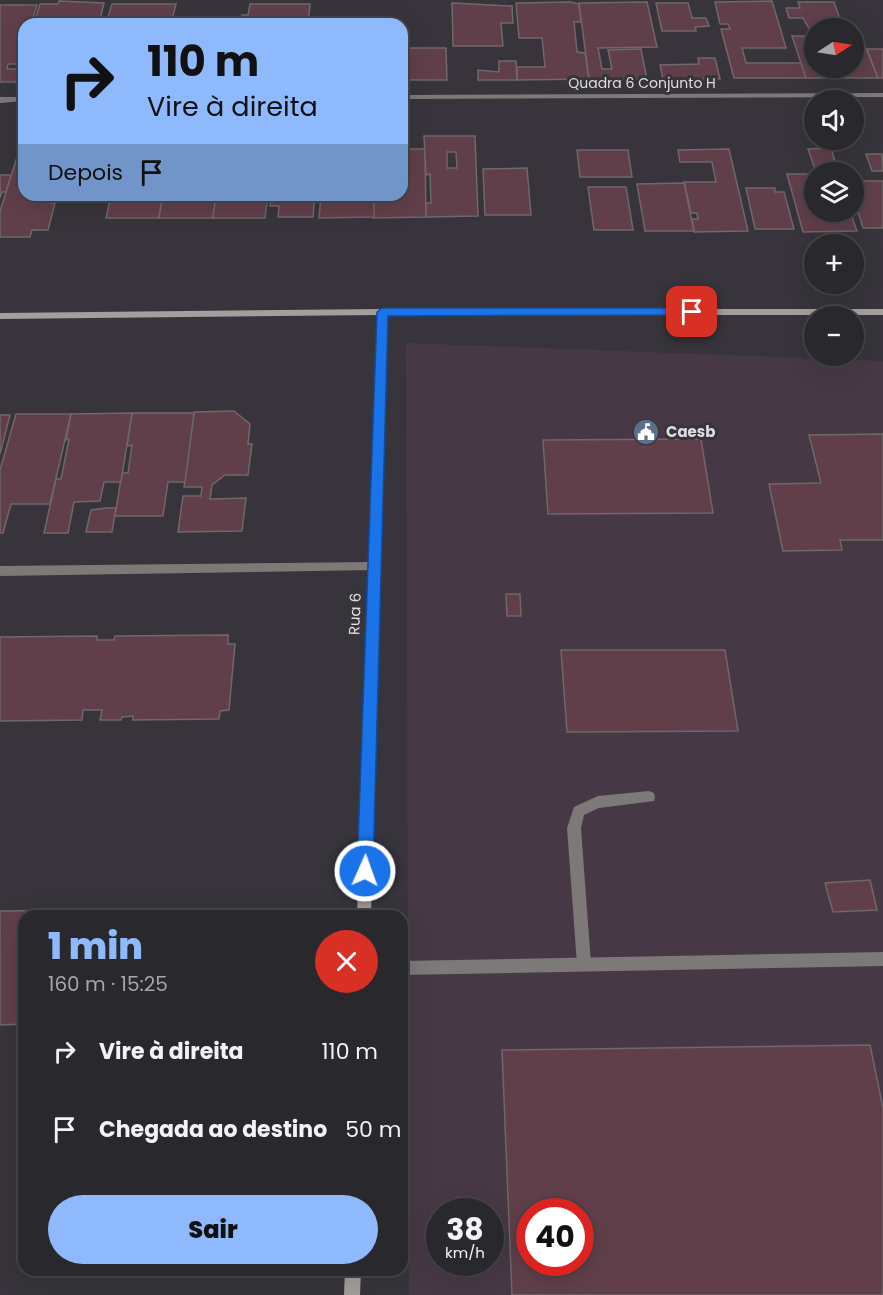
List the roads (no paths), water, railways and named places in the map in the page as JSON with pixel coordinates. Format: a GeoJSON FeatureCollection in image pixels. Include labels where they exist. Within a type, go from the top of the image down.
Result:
{"type":"FeatureCollection","features":[{"type":"Feature","properties":{"kind":"street","name":"Quadra 6 Conjunto H"},"geometry":{"type":"LineString","coordinates":[[408,98],[883,95]]}},
{"type":"Feature","properties":{"kind":"street"},"geometry":{"type":"LineString","coordinates":[[0,100],[18,99]]}},
{"type":"Feature","properties":{"kind":"street"},"geometry":{"type":"LineString","coordinates":[[0,316],[382,312],[883,312]]}},
{"type":"Feature","properties":{"kind":"street","name":"Rua 6"},"geometry":{"type":"LineString","coordinates":[[364,910],[382,312]]}},
{"type":"Feature","properties":{"kind":"street"},"geometry":{"type":"LineString","coordinates":[[0,571],[374,566]]}},
{"type":"Feature","properties":{"kind":"street"},"geometry":{"type":"LineString","coordinates":[[584,964],[574,828],[579,811],[598,802],[649,797]]}},
{"type":"Feature","properties":{"kind":"street"},"geometry":{"type":"LineString","coordinates":[[408,968],[883,959]]}},
{"type":"Feature","properties":{"kind":"street"},"geometry":{"type":"LineString","coordinates":[[352,1295],[353,1276]]}},
{"type":"Feature","properties":{"kind":"place","name":"Caesb"},"geometry":{"type":"Point","coordinates":[646,432]}}]}
